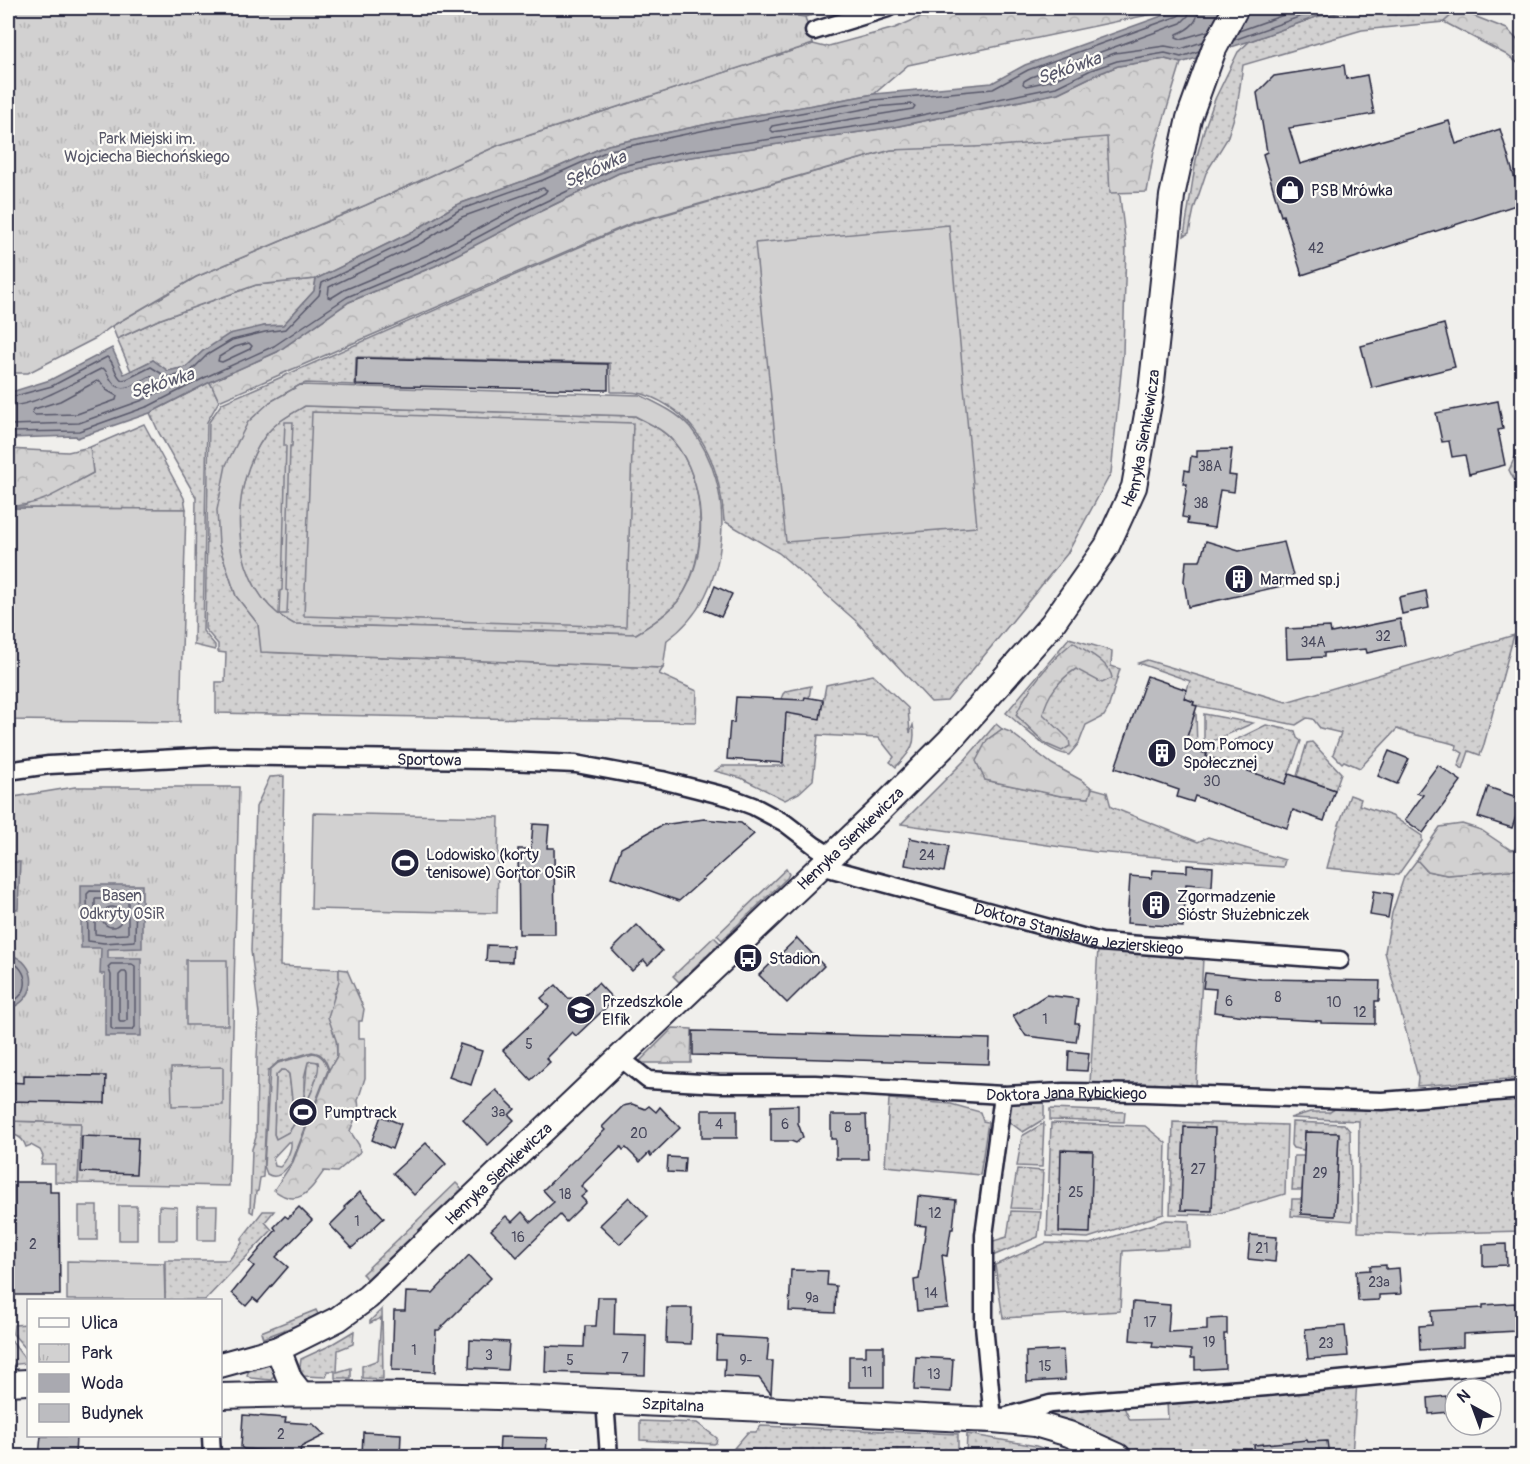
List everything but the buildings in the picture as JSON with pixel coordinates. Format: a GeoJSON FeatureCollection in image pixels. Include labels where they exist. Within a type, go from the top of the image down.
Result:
{"type":"FeatureCollection","features":[{"type":"Feature","properties":{"kind":"main road","name":"Henryka Sienkiewicza"},"geometry":{"type":"LineString","coordinates":[[222,1364],[278,1349],[338,1319],[368,1297],[950,740],[1052,624],[1107,546],[1134,487],[1150,392],[1172,196],[1189,117],[1214,49],[1236,8]]}},
{"type":"Feature","properties":{"kind":"main road"},"geometry":{"type":"LineString","coordinates":[[278,1349],[290,1380],[301,1394]]}},
{"type":"Feature","properties":{"kind":"main road"},"geometry":{"type":"LineString","coordinates":[[8,1383],[27,1382]]}},
{"type":"Feature","properties":{"kind":"main road","name":"Szpitalna"},"geometry":{"type":"LineString","coordinates":[[222,1396],[301,1394],[538,1397],[993,1420],[1035,1424],[1070,1434],[1118,1456]]}},
{"type":"Feature","properties":{"kind":"street"},"geometry":{"type":"LineString","coordinates":[[814,31],[888,8]]}},
{"type":"Feature","properties":{"kind":"street","name":"Sportowa"},"geometry":{"type":"LineString","coordinates":[[8,771],[49,765],[224,756],[576,764],[671,782],[729,797],[753,806],[785,823],[815,846],[826,861]]}},
{"type":"Feature","properties":{"kind":"street","name":"Doktora Stanisława Jezierskiego"},"geometry":{"type":"LineString","coordinates":[[826,861],[1101,942],[1340,960]]}},
{"type":"Feature","properties":{"kind":"street","name":"Doktora Jana Rybickiego"},"geometry":{"type":"LineString","coordinates":[[619,1057],[648,1080],[720,1084],[815,1084],[1003,1095],[1064,1092],[1192,1094],[1382,1101],[1522,1090]]}},
{"type":"Feature","properties":{"kind":"street"},"geometry":{"type":"LineString","coordinates":[[1003,1095],[984,1236],[984,1325],[993,1420],[1050,1404],[1267,1387],[1492,1365],[1522,1365]]}},
{"type":"Feature","properties":{"kind":"street"},"geometry":{"type":"LineString","coordinates":[[605,1401],[609,1456]]}},
{"type":"Feature","properties":{"kind":"street"},"geometry":{"type":"LineString","coordinates":[[211,1437],[212,1456]]}},
{"type":"Feature","properties":{"kind":"green space"},"geometry":{"type":"Polygon","coordinates":[[[1424,7],[1454,13],[1444,22],[1362,30],[1243,65],[1237,108],[1227,139],[1206,173],[1189,233],[1184,236],[1196,160],[1204,130],[1215,99],[1238,52],[1250,41],[1316,17],[1360,8],[1424,7]]]}},
{"type":"Feature","properties":{"kind":"green space","name":"Park Miejski im. Wojciecha Biechońskiego"},"geometry":{"type":"Polygon","coordinates":[[[8,8],[736,8],[805,17],[813,44],[499,145],[366,205],[196,277],[112,326],[96,338],[28,373],[8,373],[8,8]]]}},
{"type":"Feature","properties":{"kind":"green space"},"geometry":{"type":"Polygon","coordinates":[[[736,8],[840,8],[805,17],[736,8]]]}},
{"type":"Feature","properties":{"kind":"green space"},"geometry":{"type":"Polygon","coordinates":[[[941,8],[1181,8],[908,65],[874,94],[713,123],[608,145],[540,175],[456,205],[414,231],[316,279],[256,285],[158,320],[117,339],[112,326],[196,277],[366,205],[499,145],[813,44],[825,47],[895,28],[941,8]]]}},
{"type":"Feature","properties":{"kind":"green space"},"geometry":{"type":"Polygon","coordinates":[[[1461,11],[1507,29],[1522,45],[1522,66],[1505,54],[1444,22],[1454,13],[1461,11]]]}},
{"type":"Feature","properties":{"kind":"green space"},"geometry":{"type":"Polygon","coordinates":[[[1165,59],[1181,63],[1154,151],[1147,192],[1110,193],[1107,137],[999,146],[891,150],[632,223],[219,401],[210,382],[277,352],[349,302],[435,266],[619,173],[678,159],[894,127],[959,114],[1058,93],[1118,66],[1165,59]]]}},
{"type":"Feature","properties":{"kind":"green space"},"geometry":{"type":"Polygon","coordinates":[[[1112,132],[1126,246],[1123,353],[1111,473],[1067,554],[947,701],[931,702],[856,621],[779,553],[724,521],[718,481],[712,462],[693,428],[663,403],[643,394],[611,392],[610,363],[356,357],[355,385],[306,383],[270,402],[219,545],[236,596],[258,624],[262,652],[663,668],[659,674],[697,691],[696,722],[216,713],[216,682],[225,682],[226,653],[218,652],[218,644],[205,629],[209,422],[222,403],[632,224],[891,150],[1112,132]]]}},
{"type":"Feature","properties":{"kind":"green space"},"geometry":{"type":"Polygon","coordinates":[[[949,225],[977,527],[786,542],[755,243],[949,225]]]}},
{"type":"Feature","properties":{"kind":"green space"},"geometry":{"type":"Polygon","coordinates":[[[316,279],[314,291],[283,325],[264,326],[203,351],[186,367],[168,371],[153,360],[131,371],[117,339],[158,320],[256,285],[316,279]]]}},
{"type":"Feature","properties":{"kind":"green space"},"geometry":{"type":"Polygon","coordinates":[[[210,382],[219,401],[207,422],[203,631],[215,645],[215,650],[194,645],[196,497],[150,413],[210,382]]]}},
{"type":"Feature","properties":{"kind":"green space"},"geometry":{"type":"Polygon","coordinates":[[[300,385],[640,395],[673,413],[690,427],[706,451],[716,479],[721,509],[721,539],[716,568],[705,596],[689,620],[667,640],[663,668],[261,652],[258,624],[236,596],[219,545],[217,510],[226,465],[248,422],[270,402],[300,385]],[[305,406],[283,419],[269,431],[253,456],[245,478],[240,528],[243,553],[250,576],[262,597],[278,614],[294,624],[636,634],[670,610],[689,583],[700,542],[700,519],[693,476],[684,457],[665,433],[635,416],[305,406]]]}},
{"type":"Feature","properties":{"kind":"green space"},"geometry":{"type":"Polygon","coordinates":[[[305,406],[635,416],[665,433],[673,441],[684,457],[692,476],[698,497],[700,519],[696,563],[689,583],[670,610],[636,634],[294,624],[278,614],[262,597],[250,576],[242,553],[239,528],[240,503],[253,456],[265,436],[278,423],[305,406]]]}},
{"type":"Feature","properties":{"kind":"green space"},"geometry":{"type":"Polygon","coordinates":[[[312,412],[633,423],[626,627],[304,616],[312,412]]]}},
{"type":"Feature","properties":{"kind":"green space"},"geometry":{"type":"Polygon","coordinates":[[[285,422],[293,422],[292,446],[290,446],[286,590],[288,591],[287,614],[279,614],[280,591],[282,590],[285,422]]]}},
{"type":"Feature","properties":{"kind":"green space"},"geometry":{"type":"Polygon","coordinates":[[[144,424],[184,498],[186,509],[8,508],[8,506],[24,506],[93,473],[90,447],[144,424]]]}},
{"type":"Feature","properties":{"kind":"green space"},"geometry":{"type":"Polygon","coordinates":[[[90,447],[93,473],[43,500],[8,506],[8,449],[68,452],[90,447]]]}},
{"type":"Feature","properties":{"kind":"green space"},"geometry":{"type":"Polygon","coordinates":[[[1522,449],[1522,487],[1509,470],[1517,453],[1522,449]]]}},
{"type":"Feature","properties":{"kind":"green space"},"geometry":{"type":"Polygon","coordinates":[[[8,508],[186,509],[180,722],[8,720],[8,508]]]}},
{"type":"Feature","properties":{"kind":"green space"},"geometry":{"type":"Polygon","coordinates":[[[1514,635],[1483,748],[1480,755],[1469,751],[1463,769],[1458,766],[1463,753],[1456,749],[1457,745],[1397,729],[1360,768],[1344,761],[1342,763],[1333,754],[1341,733],[1320,728],[1313,719],[1307,718],[1296,725],[1193,705],[1194,702],[1184,698],[1190,681],[1138,663],[1147,660],[1286,702],[1514,635]]]}},
{"type":"Feature","properties":{"kind":"green space"},"geometry":{"type":"Polygon","coordinates":[[[1069,638],[1112,651],[1111,666],[1120,669],[1104,716],[1086,725],[1079,743],[1069,755],[1044,744],[1006,713],[1069,638]]]}},
{"type":"Feature","properties":{"kind":"green space"},"geometry":{"type":"Polygon","coordinates":[[[1073,642],[1102,662],[1112,678],[1102,683],[1076,669],[1055,688],[1043,714],[1069,739],[1070,746],[1062,751],[1046,744],[1016,715],[1040,675],[1073,642]]]}},
{"type":"Feature","properties":{"kind":"green space"},"geometry":{"type":"Polygon","coordinates":[[[873,675],[908,708],[910,733],[913,725],[914,738],[911,749],[896,767],[890,762],[894,757],[879,738],[818,735],[813,780],[799,793],[785,800],[741,778],[715,771],[722,766],[785,766],[783,763],[785,725],[781,699],[783,694],[786,691],[811,686],[809,698],[805,698],[802,715],[820,718],[826,685],[873,675]]]}},
{"type":"Feature","properties":{"kind":"green space"},"geometry":{"type":"Polygon","coordinates":[[[1196,713],[1197,750],[1183,748],[1196,713]]]}},
{"type":"Feature","properties":{"kind":"green space"},"geometry":{"type":"Polygon","coordinates":[[[1204,714],[1253,723],[1204,745],[1204,714]]]}},
{"type":"Feature","properties":{"kind":"green space"},"geometry":{"type":"Polygon","coordinates":[[[996,724],[1002,729],[987,740],[985,780],[1061,796],[1089,798],[1092,788],[1107,792],[1111,807],[1198,842],[1208,837],[1285,860],[1283,867],[1096,852],[901,824],[964,761],[996,724]]]}},
{"type":"Feature","properties":{"kind":"green space"},"geometry":{"type":"Polygon","coordinates":[[[1266,725],[1295,731],[1297,738],[1301,741],[1285,784],[1206,756],[1207,754],[1266,725]]]}},
{"type":"Feature","properties":{"kind":"green space"},"geometry":{"type":"Polygon","coordinates":[[[1002,729],[1010,732],[1052,764],[1092,788],[1089,798],[1061,796],[985,780],[976,761],[987,740],[1002,729]]]}},
{"type":"Feature","properties":{"kind":"green space"},"geometry":{"type":"Polygon","coordinates":[[[1312,742],[1341,773],[1335,790],[1297,776],[1307,743],[1312,742]]]}},
{"type":"Feature","properties":{"kind":"green space"},"geometry":{"type":"Polygon","coordinates":[[[284,776],[280,966],[339,969],[340,981],[334,995],[337,1056],[329,1070],[324,1058],[312,1052],[278,1062],[268,1071],[263,1177],[260,1178],[256,1192],[253,1213],[250,1211],[252,1149],[256,1137],[259,1014],[251,951],[256,807],[270,777],[284,776]]]}},
{"type":"Feature","properties":{"kind":"green space","name":"Basen Odkryty OSiR"},"geometry":{"type":"Polygon","coordinates":[[[75,787],[239,787],[229,1186],[78,1183],[81,1123],[8,1121],[8,798],[75,787]]]}},
{"type":"Feature","properties":{"kind":"green space"},"geometry":{"type":"Polygon","coordinates":[[[1350,795],[1361,799],[1359,805],[1392,816],[1422,836],[1422,841],[1398,875],[1327,868],[1337,830],[1350,795]]]}},
{"type":"Feature","properties":{"kind":"green space","name":"Lodowisko (korty tenisowe) Gortor OSiR"},"geometry":{"type":"Polygon","coordinates":[[[313,813],[499,817],[497,913],[311,909],[313,813]]]}},
{"type":"Feature","properties":{"kind":"green space"},"geometry":{"type":"Polygon","coordinates":[[[1462,824],[1481,830],[1511,850],[1522,848],[1522,869],[1447,875],[1427,871],[1417,860],[1440,827],[1462,824]]]}},
{"type":"Feature","properties":{"kind":"green space"},"geometry":{"type":"Polygon","coordinates":[[[1417,860],[1427,871],[1447,875],[1522,869],[1522,1078],[1417,1086],[1418,1077],[1385,952],[1392,913],[1404,877],[1417,860]]]}},
{"type":"Feature","properties":{"kind":"green space"},"geometry":{"type":"Polygon","coordinates":[[[786,869],[789,874],[787,878],[722,940],[717,935],[786,869]]]}},
{"type":"Feature","properties":{"kind":"green space"},"geometry":{"type":"Polygon","coordinates":[[[714,937],[720,943],[679,982],[673,976],[714,937]]]}},
{"type":"Feature","properties":{"kind":"green space"},"geometry":{"type":"Polygon","coordinates":[[[1098,948],[1203,958],[1196,1087],[1090,1083],[1098,948]]]}},
{"type":"Feature","properties":{"kind":"green space"},"geometry":{"type":"Polygon","coordinates":[[[186,960],[227,960],[228,1025],[186,1025],[186,960]]]}},
{"type":"Feature","properties":{"kind":"green space"},"geometry":{"type":"Polygon","coordinates":[[[339,969],[347,970],[364,1009],[362,1021],[359,1021],[359,1038],[365,1038],[365,1078],[358,1100],[359,1109],[350,1131],[359,1145],[360,1152],[337,1172],[324,1171],[303,1195],[290,1198],[274,1190],[293,1162],[329,1070],[337,1056],[337,1043],[328,1017],[339,981],[339,969]]]}},
{"type":"Feature","properties":{"kind":"green space"},"geometry":{"type":"Polygon","coordinates":[[[673,1028],[692,1029],[691,1063],[638,1063],[673,1028]]]}},
{"type":"Feature","properties":{"kind":"green space","name":"Pumptrack"},"geometry":{"type":"Polygon","coordinates":[[[313,1053],[323,1059],[328,1070],[292,1162],[281,1174],[271,1176],[267,1174],[264,1166],[270,1070],[278,1063],[313,1053]],[[308,1062],[304,1078],[304,1105],[312,1091],[319,1066],[318,1062],[308,1062]],[[281,1070],[276,1075],[274,1134],[276,1139],[289,1132],[295,1123],[289,1074],[281,1070]],[[288,1142],[273,1158],[275,1166],[280,1167],[288,1155],[291,1142],[288,1142]]]}},
{"type":"Feature","properties":{"kind":"green space"},"geometry":{"type":"Polygon","coordinates":[[[314,1060],[320,1064],[316,1080],[304,1105],[307,1065],[308,1062],[314,1060]]]}},
{"type":"Feature","properties":{"kind":"green space"},"geometry":{"type":"Polygon","coordinates":[[[223,1067],[223,1105],[172,1106],[171,1068],[223,1067]]]}},
{"type":"Feature","properties":{"kind":"green space"},"geometry":{"type":"Polygon","coordinates":[[[281,1070],[289,1074],[295,1123],[289,1132],[276,1140],[274,1134],[276,1075],[281,1070]]]}},
{"type":"Feature","properties":{"kind":"green space"},"geometry":{"type":"Polygon","coordinates":[[[889,1099],[951,1104],[980,1112],[983,1121],[988,1122],[980,1175],[885,1166],[889,1099]]]}},
{"type":"Feature","properties":{"kind":"green space"},"geometry":{"type":"Polygon","coordinates":[[[1522,1099],[1522,1231],[1410,1234],[1358,1232],[1359,1121],[1290,1118],[1310,1112],[1330,1112],[1341,1105],[1417,1106],[1522,1099]]]}},
{"type":"Feature","properties":{"kind":"green space"},"geometry":{"type":"Polygon","coordinates":[[[1011,1102],[1044,1103],[1044,1119],[1023,1132],[1008,1121],[1011,1102]]]}},
{"type":"Feature","properties":{"kind":"green space"},"geometry":{"type":"Polygon","coordinates":[[[1050,1109],[1125,1112],[1124,1122],[1050,1120],[1050,1109]]]}},
{"type":"Feature","properties":{"kind":"green space"},"geometry":{"type":"Polygon","coordinates":[[[8,1121],[81,1123],[78,1183],[55,1182],[55,1164],[41,1164],[43,1156],[40,1150],[31,1145],[26,1147],[16,1136],[8,1136],[8,1121]]]}},
{"type":"Feature","properties":{"kind":"green space"},"geometry":{"type":"Polygon","coordinates":[[[1173,1122],[1287,1125],[1285,1194],[1213,1215],[1170,1214],[1173,1122]]]}},
{"type":"Feature","properties":{"kind":"green space"},"geometry":{"type":"Polygon","coordinates":[[[1292,1122],[1344,1124],[1350,1131],[1352,1221],[1291,1216],[1292,1199],[1301,1199],[1301,1214],[1335,1216],[1339,1134],[1305,1132],[1304,1150],[1293,1148],[1291,1145],[1292,1122]]]}},
{"type":"Feature","properties":{"kind":"green space"},"geometry":{"type":"Polygon","coordinates":[[[1044,1123],[1042,1167],[1017,1166],[1022,1136],[1044,1123]]]}},
{"type":"Feature","properties":{"kind":"green space"},"geometry":{"type":"Polygon","coordinates":[[[1051,1123],[1145,1126],[1166,1143],[1164,1214],[1088,1238],[1047,1236],[1051,1123]]]}},
{"type":"Feature","properties":{"kind":"green space"},"geometry":{"type":"Polygon","coordinates":[[[1294,1156],[1304,1156],[1302,1190],[1292,1190],[1294,1156]]]}},
{"type":"Feature","properties":{"kind":"green space"},"geometry":{"type":"Polygon","coordinates":[[[1017,1169],[1043,1171],[1041,1209],[1011,1208],[1017,1169]]]}},
{"type":"Feature","properties":{"kind":"green space"},"geometry":{"type":"Polygon","coordinates":[[[456,1183],[462,1189],[367,1279],[362,1274],[456,1183]]]}},
{"type":"Feature","properties":{"kind":"green space"},"geometry":{"type":"Polygon","coordinates":[[[79,1206],[97,1206],[97,1240],[79,1240],[79,1206]]]}},
{"type":"Feature","properties":{"kind":"green space"},"geometry":{"type":"Polygon","coordinates":[[[119,1206],[137,1206],[137,1240],[119,1240],[119,1206]]]}},
{"type":"Feature","properties":{"kind":"green space"},"geometry":{"type":"Polygon","coordinates":[[[159,1206],[177,1207],[177,1240],[159,1240],[159,1206]]]}},
{"type":"Feature","properties":{"kind":"green space"},"geometry":{"type":"Polygon","coordinates":[[[198,1206],[217,1206],[216,1240],[198,1240],[198,1206]]]}},
{"type":"Feature","properties":{"kind":"green space"},"geometry":{"type":"Polygon","coordinates":[[[263,1211],[274,1211],[265,1222],[272,1230],[206,1299],[165,1299],[165,1260],[229,1260],[242,1243],[242,1238],[263,1211]]]}},
{"type":"Feature","properties":{"kind":"green space"},"geometry":{"type":"Polygon","coordinates":[[[1011,1211],[1041,1212],[1038,1237],[990,1257],[990,1242],[1007,1237],[1011,1211]]]}},
{"type":"Feature","properties":{"kind":"green space"},"geometry":{"type":"Polygon","coordinates":[[[1166,1220],[1189,1221],[1190,1247],[1123,1251],[1120,1311],[1003,1318],[995,1265],[1046,1243],[1090,1244],[1166,1220]]]}},
{"type":"Feature","properties":{"kind":"green space"},"geometry":{"type":"Polygon","coordinates":[[[67,1261],[164,1263],[165,1299],[67,1299],[67,1261]]]}},
{"type":"Feature","properties":{"kind":"green space"},"geometry":{"type":"Polygon","coordinates":[[[382,1309],[383,1379],[362,1378],[362,1366],[378,1360],[381,1318],[370,1323],[370,1321],[382,1309]]]}},
{"type":"Feature","properties":{"kind":"green space"},"geometry":{"type":"Polygon","coordinates":[[[316,1310],[318,1314],[300,1324],[263,1338],[261,1332],[316,1310]]]}},
{"type":"Feature","properties":{"kind":"green space"},"geometry":{"type":"Polygon","coordinates":[[[27,1324],[27,1350],[13,1334],[14,1325],[27,1324]]]}},
{"type":"Feature","properties":{"kind":"green space"},"geometry":{"type":"Polygon","coordinates":[[[354,1331],[353,1344],[338,1350],[337,1372],[351,1368],[351,1378],[335,1378],[335,1371],[328,1371],[326,1377],[303,1376],[300,1367],[301,1359],[354,1331]]]}},
{"type":"Feature","properties":{"kind":"green space"},"geometry":{"type":"Polygon","coordinates":[[[8,1339],[10,1339],[27,1363],[8,1365],[8,1339]]]}},
{"type":"Feature","properties":{"kind":"green space"},"geometry":{"type":"Polygon","coordinates":[[[267,1364],[271,1366],[275,1374],[271,1380],[251,1378],[247,1375],[250,1368],[267,1364]]]}},
{"type":"Feature","properties":{"kind":"green space"},"geometry":{"type":"Polygon","coordinates":[[[1357,1381],[1352,1456],[1141,1456],[1037,1412],[1123,1405],[1130,1420],[1168,1419],[1167,1402],[1357,1381]]]}},
{"type":"Feature","properties":{"kind":"green space"},"geometry":{"type":"Polygon","coordinates":[[[640,1421],[697,1423],[717,1438],[716,1443],[640,1440],[640,1421]]]}},
{"type":"Feature","properties":{"kind":"green space"},"geometry":{"type":"Polygon","coordinates":[[[761,1426],[958,1434],[958,1456],[845,1456],[734,1448],[748,1432],[756,1432],[761,1426]]]}},
{"type":"Feature","properties":{"kind":"green space"},"geometry":{"type":"Polygon","coordinates":[[[967,1434],[1036,1446],[1064,1456],[966,1456],[967,1434]]]}},
{"type":"Feature","properties":{"kind":"green space"},"geometry":{"type":"Polygon","coordinates":[[[643,1448],[716,1452],[716,1456],[648,1456],[642,1455],[643,1448]]]}},
{"type":"Feature","properties":{"kind":"green space"},"geometry":{"type":"Polygon","coordinates":[[[716,1452],[779,1456],[716,1456],[716,1452]]]}},
{"type":"Feature","properties":{"kind":"water","name":"Sękówka"},"geometry":{"type":"Polygon","coordinates":[[[1184,8],[1328,8],[1316,17],[1181,63],[1165,59],[1118,66],[1058,93],[894,127],[678,159],[619,173],[435,266],[349,302],[277,352],[210,382],[150,413],[77,438],[76,436],[8,438],[8,393],[50,380],[112,348],[124,374],[153,360],[168,371],[186,367],[203,351],[229,334],[264,326],[283,325],[314,291],[316,279],[414,231],[456,205],[540,175],[608,145],[713,123],[874,94],[992,83],[1025,65],[1184,8]]]}},
{"type":"Feature","properties":{"kind":"water"},"geometry":{"type":"Polygon","coordinates":[[[8,862],[20,862],[18,909],[8,909],[8,862]]]}},
{"type":"Feature","properties":{"kind":"water"},"geometry":{"type":"Polygon","coordinates":[[[81,885],[142,885],[142,948],[108,949],[108,958],[141,958],[141,1036],[105,1036],[105,974],[100,974],[101,948],[81,948],[81,885]]]}},
{"type":"Feature","properties":{"kind":"water"},"geometry":{"type":"Polygon","coordinates":[[[8,954],[18,958],[26,965],[32,981],[26,998],[8,1009],[8,954]]]}},
{"type":"Feature","properties":{"kind":"place","name":"PSB Mrówka"},"geometry":{"type":"Point","coordinates":[1290,190]}},
{"type":"Feature","properties":{"kind":"place","name":"Marmed sp.j"},"geometry":{"type":"Point","coordinates":[1239,579]}},
{"type":"Feature","properties":{"kind":"place","name":"Dom Pomocy Społecznej"},"geometry":{"type":"Point","coordinates":[1162,753]}},
{"type":"Feature","properties":{"kind":"place","name":"Lodowisko (korty tenisowe) Gortor OSiR"},"geometry":{"type":"Point","coordinates":[405,863]}},
{"type":"Feature","properties":{"kind":"place","name":"Zgormadzenie Sióstr Służebniczek"},"geometry":{"type":"Point","coordinates":[1156,905]}},
{"type":"Feature","properties":{"kind":"place","name":"Stadion"},"geometry":{"type":"Point","coordinates":[748,958]}},
{"type":"Feature","properties":{"kind":"place","name":"Przedszkole Elfik"},"geometry":{"type":"Point","coordinates":[581,1010]}},
{"type":"Feature","properties":{"kind":"place","name":"Pumptrack"},"geometry":{"type":"Point","coordinates":[303,1112]}}]}
